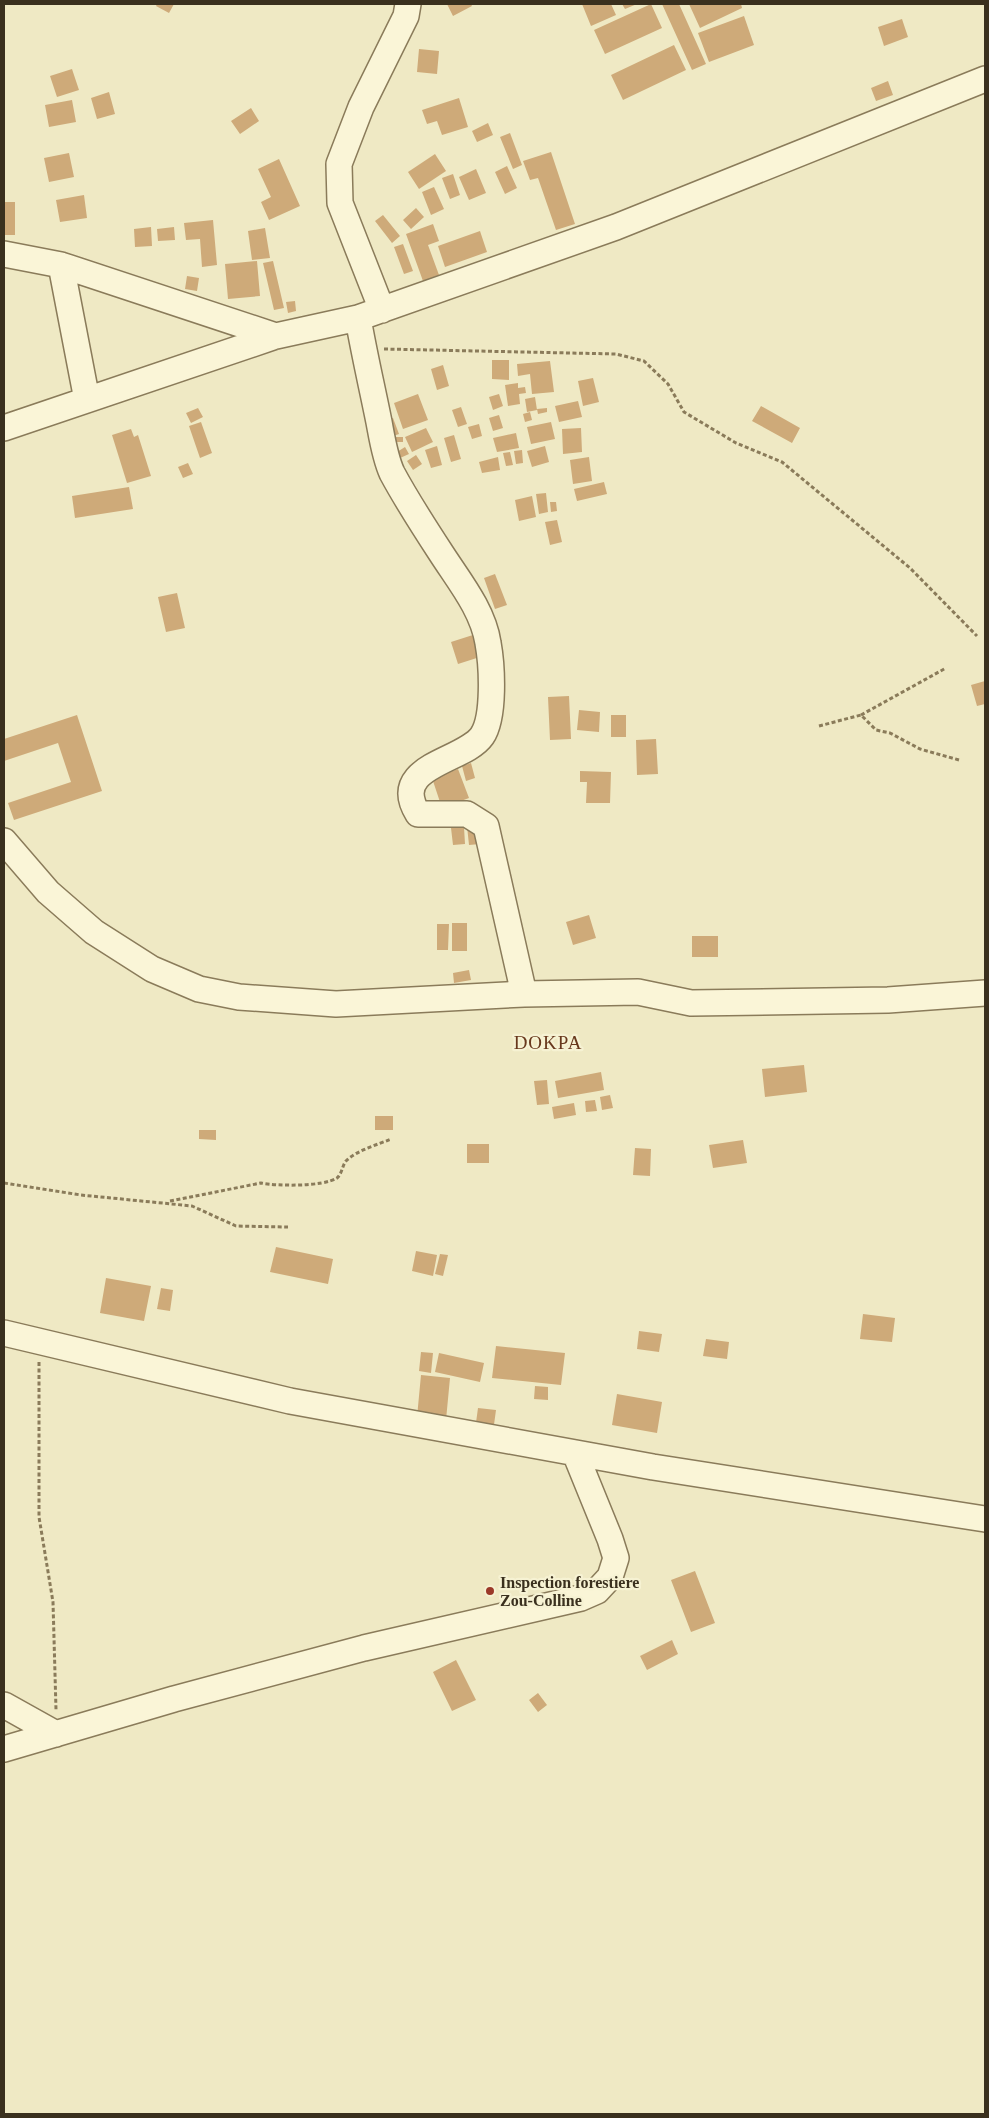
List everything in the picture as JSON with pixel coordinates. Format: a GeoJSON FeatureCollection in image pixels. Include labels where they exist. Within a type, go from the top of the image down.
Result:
{"type":"FeatureCollection","features":[{"type":"Feature","properties":{"kind":"street"},"geometry":{"type":"LineString","coordinates":[[382,310],[340,203],[339,164],[361,107],[406,16],[408,4]]}},
{"type":"Feature","properties":{"kind":"street"},"geometry":{"type":"LineString","coordinates":[[4,428],[276,336],[358,318],[616,227],[985,79]]}},
{"type":"Feature","properties":{"kind":"street"},"geometry":{"type":"LineString","coordinates":[[4,254],[61,264],[276,336]]}},
{"type":"Feature","properties":{"kind":"street"},"geometry":{"type":"LineString","coordinates":[[61,264],[87,400]]}},
{"type":"Feature","properties":{"kind":"street"},"geometry":{"type":"LineString","coordinates":[[358,318],[391,470],[414,513],[481,616],[488,643],[490,715],[483,735],[473,746],[436,763],[419,775],[412,789],[412,804],[418,814],[467,814],[486,826],[524,994]]}},
{"type":"Feature","properties":{"kind":"street"},"geometry":{"type":"LineString","coordinates":[[4,841],[48,892],[94,932],[152,970],[200,989],[239,997],[336,1004],[524,994],[638,992],[691,1003],[888,1000],[985,993]]}},
{"type":"Feature","properties":{"kind":"street"},"geometry":{"type":"LineString","coordinates":[[4,1333],[290,1401],[653,1467],[985,1519]]}},
{"type":"Feature","properties":{"kind":"street"},"geometry":{"type":"LineString","coordinates":[[4,1749],[174,1699],[345,1653],[580,1598],[597,1591],[610,1577],[616,1558],[575,1453]]}},
{"type":"Feature","properties":{"kind":"street"},"geometry":{"type":"LineString","coordinates":[[4,1705],[56,1734]]}},
{"type":"Feature","properties":{"kind":"path"},"geometry":{"type":"LineString","coordinates":[[364,348],[616,354],[644,361],[668,384],[684,412],[736,443],[782,462],[910,568],[977,636]]}},
{"type":"Feature","properties":{"kind":"path"},"geometry":{"type":"LineString","coordinates":[[819,726],[861,716],[946,668]]}},
{"type":"Feature","properties":{"kind":"path"},"geometry":{"type":"LineString","coordinates":[[861,716],[876,730],[890,733],[920,749],[959,760]]}},
{"type":"Feature","properties":{"kind":"path"},"geometry":{"type":"LineString","coordinates":[[167,1202],[261,1183],[274,1186],[309,1184],[334,1179],[339,1176],[346,1162],[356,1154],[391,1139]]}},
{"type":"Feature","properties":{"kind":"path"},"geometry":{"type":"LineString","coordinates":[[4,1183],[80,1195],[167,1202],[192,1206],[236,1226],[288,1227]]}},
{"type":"Feature","properties":{"kind":"path"},"geometry":{"type":"LineString","coordinates":[[39,1342],[39,1517],[52,1602],[56,1734]]}},
{"type":"Feature","properties":{"kind":"building"},"geometry":{"type":"Polygon","coordinates":[[[157,4],[174,4],[169,13],[156,6],[157,4]]]}},
{"type":"Feature","properties":{"kind":"building"},"geometry":{"type":"Polygon","coordinates":[[[447,4],[471,4],[472,6],[453,16],[447,4]]]}},
{"type":"Feature","properties":{"kind":"building"},"geometry":{"type":"Polygon","coordinates":[[[582,4],[611,4],[616,15],[591,26],[582,4]]]}},
{"type":"Feature","properties":{"kind":"building"},"geometry":{"type":"Polygon","coordinates":[[[622,4],[637,4],[625,9],[622,4]]]}},
{"type":"Feature","properties":{"kind":"building"},"geometry":{"type":"Polygon","coordinates":[[[651,4],[662,28],[605,54],[594,30],[651,4]]]}},
{"type":"Feature","properties":{"kind":"building"},"geometry":{"type":"Polygon","coordinates":[[[662,4],[679,4],[706,64],[692,70],[662,4]]]}},
{"type":"Feature","properties":{"kind":"building"},"geometry":{"type":"Polygon","coordinates":[[[689,4],[741,4],[742,8],[700,28],[689,4]]]}},
{"type":"Feature","properties":{"kind":"building"},"geometry":{"type":"Polygon","coordinates":[[[744,16],[754,45],[709,62],[698,33],[744,16]]]}},
{"type":"Feature","properties":{"kind":"building"},"geometry":{"type":"Polygon","coordinates":[[[902,19],[908,37],[884,46],[878,27],[902,19]]]}},
{"type":"Feature","properties":{"kind":"building"},"geometry":{"type":"Polygon","coordinates":[[[674,45],[686,70],[623,100],[611,75],[674,45]]]}},
{"type":"Feature","properties":{"kind":"building"},"geometry":{"type":"Polygon","coordinates":[[[419,49],[439,51],[437,74],[417,72],[419,49]]]}},
{"type":"Feature","properties":{"kind":"building"},"geometry":{"type":"Polygon","coordinates":[[[72,69],[79,90],[57,97],[50,76],[72,69]]]}},
{"type":"Feature","properties":{"kind":"building"},"geometry":{"type":"Polygon","coordinates":[[[888,81],[893,95],[876,101],[871,88],[888,81]]]}},
{"type":"Feature","properties":{"kind":"building"},"geometry":{"type":"Polygon","coordinates":[[[109,92],[115,114],[97,119],[91,98],[109,92]]]}},
{"type":"Feature","properties":{"kind":"building"},"geometry":{"type":"Polygon","coordinates":[[[459,98],[468,127],[442,135],[437,121],[427,124],[422,110],[459,98]]]}},
{"type":"Feature","properties":{"kind":"building"},"geometry":{"type":"Polygon","coordinates":[[[72,100],[76,122],[49,127],[45,105],[72,100]]]}},
{"type":"Feature","properties":{"kind":"building"},"geometry":{"type":"Polygon","coordinates":[[[251,108],[259,121],[240,134],[231,121],[251,108]]]}},
{"type":"Feature","properties":{"kind":"building"},"geometry":{"type":"Polygon","coordinates":[[[488,123],[493,135],[477,142],[472,131],[488,123]]]}},
{"type":"Feature","properties":{"kind":"building"},"geometry":{"type":"Polygon","coordinates":[[[510,133],[522,165],[513,169],[500,137],[510,133]]]}},
{"type":"Feature","properties":{"kind":"building"},"geometry":{"type":"Polygon","coordinates":[[[551,152],[575,224],[556,230],[538,178],[530,180],[523,161],[551,152]]]}},
{"type":"Feature","properties":{"kind":"building"},"geometry":{"type":"Polygon","coordinates":[[[69,153],[74,177],[49,182],[44,158],[69,153]]]}},
{"type":"Feature","properties":{"kind":"building"},"geometry":{"type":"Polygon","coordinates":[[[435,154],[446,171],[419,189],[408,172],[435,154]]]}},
{"type":"Feature","properties":{"kind":"building"},"geometry":{"type":"Polygon","coordinates":[[[279,159],[300,206],[269,220],[261,202],[271,197],[258,169],[279,159]]]}},
{"type":"Feature","properties":{"kind":"building"},"geometry":{"type":"Polygon","coordinates":[[[507,166],[517,188],[505,194],[495,172],[507,166]]]}},
{"type":"Feature","properties":{"kind":"building"},"geometry":{"type":"Polygon","coordinates":[[[476,169],[486,193],[469,200],[459,177],[476,169]]]}},
{"type":"Feature","properties":{"kind":"building"},"geometry":{"type":"Polygon","coordinates":[[[453,174],[460,195],[450,199],[442,178],[453,174]]]}},
{"type":"Feature","properties":{"kind":"building"},"geometry":{"type":"Polygon","coordinates":[[[434,187],[444,209],[431,215],[422,192],[434,187]]]}},
{"type":"Feature","properties":{"kind":"building"},"geometry":{"type":"Polygon","coordinates":[[[84,195],[87,218],[60,222],[56,200],[84,195]]]}},
{"type":"Feature","properties":{"kind":"building"},"geometry":{"type":"Polygon","coordinates":[[[4,202],[15,202],[15,235],[4,235],[4,202]]]}},
{"type":"Feature","properties":{"kind":"building"},"geometry":{"type":"Polygon","coordinates":[[[416,208],[424,217],[411,229],[403,220],[416,208]]]}},
{"type":"Feature","properties":{"kind":"building"},"geometry":{"type":"Polygon","coordinates":[[[383,215],[400,236],[392,243],[375,221],[383,215]]]}},
{"type":"Feature","properties":{"kind":"building"},"geometry":{"type":"Polygon","coordinates":[[[213,220],[217,265],[202,267],[200,239],[186,240],[184,223],[213,220]]]}},
{"type":"Feature","properties":{"kind":"building"},"geometry":{"type":"Polygon","coordinates":[[[433,224],[439,241],[428,245],[439,275],[423,281],[406,234],[433,224]]]}},
{"type":"Feature","properties":{"kind":"building"},"geometry":{"type":"Polygon","coordinates":[[[151,227],[152,246],[135,247],[134,229],[151,227]]]}},
{"type":"Feature","properties":{"kind":"building"},"geometry":{"type":"Polygon","coordinates":[[[174,227],[175,240],[158,241],[157,229],[174,227]]]}},
{"type":"Feature","properties":{"kind":"building"},"geometry":{"type":"Polygon","coordinates":[[[265,228],[270,258],[252,260],[248,231],[265,228]]]}},
{"type":"Feature","properties":{"kind":"building"},"geometry":{"type":"Polygon","coordinates":[[[480,231],[487,252],[445,267],[438,246],[480,231]]]}},
{"type":"Feature","properties":{"kind":"building"},"geometry":{"type":"Polygon","coordinates":[[[403,244],[413,271],[404,274],[394,247],[403,244]]]}},
{"type":"Feature","properties":{"kind":"building"},"geometry":{"type":"Polygon","coordinates":[[[257,261],[260,296],[228,299],[225,264],[257,261]]]}},
{"type":"Feature","properties":{"kind":"building"},"geometry":{"type":"Polygon","coordinates":[[[273,261],[284,308],[274,310],[263,263],[273,261]]]}},
{"type":"Feature","properties":{"kind":"building"},"geometry":{"type":"Polygon","coordinates":[[[187,276],[199,278],[197,291],[185,289],[187,276]]]}},
{"type":"Feature","properties":{"kind":"building"},"geometry":{"type":"Polygon","coordinates":[[[295,301],[296,311],[288,313],[286,302],[295,301]]]}},
{"type":"Feature","properties":{"kind":"building"},"geometry":{"type":"Polygon","coordinates":[[[492,360],[509,360],[509,380],[492,379],[492,360]]]}},
{"type":"Feature","properties":{"kind":"building"},"geometry":{"type":"Polygon","coordinates":[[[550,361],[554,392],[532,394],[530,374],[518,376],[517,364],[550,361]]]}},
{"type":"Feature","properties":{"kind":"building"},"geometry":{"type":"Polygon","coordinates":[[[443,365],[449,386],[437,390],[431,369],[443,365]]]}},
{"type":"Feature","properties":{"kind":"building"},"geometry":{"type":"Polygon","coordinates":[[[593,378],[599,402],[583,406],[578,381],[593,378]]]}},
{"type":"Feature","properties":{"kind":"building"},"geometry":{"type":"Polygon","coordinates":[[[518,383],[518,388],[525,387],[526,393],[519,394],[520,404],[508,406],[505,385],[518,383]]]}},
{"type":"Feature","properties":{"kind":"building"},"geometry":{"type":"Polygon","coordinates":[[[418,394],[428,420],[403,429],[394,403],[418,394]]]}},
{"type":"Feature","properties":{"kind":"building"},"geometry":{"type":"Polygon","coordinates":[[[499,394],[503,406],[493,410],[489,397],[499,394]]]}},
{"type":"Feature","properties":{"kind":"building"},"geometry":{"type":"Polygon","coordinates":[[[535,397],[537,410],[527,412],[525,399],[535,397]]]}},
{"type":"Feature","properties":{"kind":"building"},"geometry":{"type":"Polygon","coordinates":[[[578,401],[582,417],[559,422],[555,406],[578,401]]]}},
{"type":"Feature","properties":{"kind":"building"},"geometry":{"type":"Polygon","coordinates":[[[761,406],[800,428],[792,443],[752,421],[761,406]]]}},
{"type":"Feature","properties":{"kind":"building"},"geometry":{"type":"Polygon","coordinates":[[[461,407],[467,424],[458,427],[452,410],[461,407]]]}},
{"type":"Feature","properties":{"kind":"building"},"geometry":{"type":"Polygon","coordinates":[[[198,408],[203,417],[191,423],[186,413],[198,408]]]}},
{"type":"Feature","properties":{"kind":"building"},"geometry":{"type":"Polygon","coordinates":[[[547,408],[547,412],[538,414],[537,409],[547,408]]]}},
{"type":"Feature","properties":{"kind":"building"},"geometry":{"type":"Polygon","coordinates":[[[530,412],[532,420],[525,422],[523,414],[530,412]]]}},
{"type":"Feature","properties":{"kind":"building"},"geometry":{"type":"Polygon","coordinates":[[[499,415],[503,428],[493,431],[489,418],[499,415]]]}},
{"type":"Feature","properties":{"kind":"building"},"geometry":{"type":"Polygon","coordinates":[[[393,418],[399,434],[390,437],[385,421],[393,418]]]}},
{"type":"Feature","properties":{"kind":"building"},"geometry":{"type":"Polygon","coordinates":[[[201,422],[212,453],[200,458],[189,426],[201,422]]]}},
{"type":"Feature","properties":{"kind":"building"},"geometry":{"type":"Polygon","coordinates":[[[551,422],[555,439],[531,444],[527,427],[551,422]]]}},
{"type":"Feature","properties":{"kind":"building"},"geometry":{"type":"Polygon","coordinates":[[[479,424],[482,436],[472,439],[468,427],[479,424]]]}},
{"type":"Feature","properties":{"kind":"building"},"geometry":{"type":"Polygon","coordinates":[[[426,428],[433,442],[412,452],[405,437],[426,428]]]}},
{"type":"Feature","properties":{"kind":"building"},"geometry":{"type":"Polygon","coordinates":[[[581,428],[582,452],[563,454],[562,429],[581,428]]]}},
{"type":"Feature","properties":{"kind":"building"},"geometry":{"type":"Polygon","coordinates":[[[131,429],[134,437],[138,435],[151,476],[127,483],[112,435],[131,429]]]}},
{"type":"Feature","properties":{"kind":"building"},"geometry":{"type":"Polygon","coordinates":[[[516,433],[519,448],[497,452],[493,438],[516,433]]]}},
{"type":"Feature","properties":{"kind":"building"},"geometry":{"type":"Polygon","coordinates":[[[454,435],[461,459],[451,462],[444,438],[454,435]]]}},
{"type":"Feature","properties":{"kind":"building"},"geometry":{"type":"Polygon","coordinates":[[[395,437],[403,437],[403,442],[395,442],[395,437]]]}},
{"type":"Feature","properties":{"kind":"building"},"geometry":{"type":"Polygon","coordinates":[[[437,446],[442,465],[431,468],[425,450],[437,446]]]}},
{"type":"Feature","properties":{"kind":"building"},"geometry":{"type":"Polygon","coordinates":[[[545,446],[549,462],[532,467],[527,451],[545,446]]]}},
{"type":"Feature","properties":{"kind":"building"},"geometry":{"type":"Polygon","coordinates":[[[405,447],[409,454],[400,458],[397,452],[405,447]]]}},
{"type":"Feature","properties":{"kind":"building"},"geometry":{"type":"Polygon","coordinates":[[[522,450],[523,463],[516,464],[514,451],[522,450]]]}},
{"type":"Feature","properties":{"kind":"building"},"geometry":{"type":"Polygon","coordinates":[[[510,452],[513,465],[506,466],[503,453],[510,452]]]}},
{"type":"Feature","properties":{"kind":"building"},"geometry":{"type":"Polygon","coordinates":[[[416,455],[422,464],[413,470],[407,461],[416,455]]]}},
{"type":"Feature","properties":{"kind":"building"},"geometry":{"type":"Polygon","coordinates":[[[498,457],[500,470],[482,473],[479,462],[498,457]]]}},
{"type":"Feature","properties":{"kind":"building"},"geometry":{"type":"Polygon","coordinates":[[[589,457],[592,481],[573,484],[570,460],[589,457]]]}},
{"type":"Feature","properties":{"kind":"building"},"geometry":{"type":"Polygon","coordinates":[[[188,463],[193,474],[183,478],[178,467],[188,463]]]}},
{"type":"Feature","properties":{"kind":"building"},"geometry":{"type":"Polygon","coordinates":[[[604,482],[607,494],[577,501],[574,489],[604,482]]]}},
{"type":"Feature","properties":{"kind":"building"},"geometry":{"type":"Polygon","coordinates":[[[129,487],[133,509],[75,518],[72,496],[129,487]]]}},
{"type":"Feature","properties":{"kind":"building"},"geometry":{"type":"Polygon","coordinates":[[[546,493],[548,512],[539,514],[536,494],[546,493]]]}},
{"type":"Feature","properties":{"kind":"building"},"geometry":{"type":"Polygon","coordinates":[[[532,496],[536,517],[519,521],[515,500],[532,496]]]}},
{"type":"Feature","properties":{"kind":"building"},"geometry":{"type":"Polygon","coordinates":[[[550,502],[556,502],[557,511],[551,512],[550,502]]]}},
{"type":"Feature","properties":{"kind":"building"},"geometry":{"type":"Polygon","coordinates":[[[557,520],[562,542],[550,545],[545,522],[557,520]]]}},
{"type":"Feature","properties":{"kind":"building"},"geometry":{"type":"Polygon","coordinates":[[[495,574],[507,605],[495,609],[484,578],[495,574]]]}},
{"type":"Feature","properties":{"kind":"building"},"geometry":{"type":"Polygon","coordinates":[[[177,593],[185,628],[166,632],[158,597],[177,593]]]}},
{"type":"Feature","properties":{"kind":"building"},"geometry":{"type":"Polygon","coordinates":[[[476,634],[483,656],[458,664],[451,642],[476,634]]]}},
{"type":"Feature","properties":{"kind":"building"},"geometry":{"type":"Polygon","coordinates":[[[985,681],[985,704],[977,706],[971,685],[985,681]]]}},
{"type":"Feature","properties":{"kind":"building"},"geometry":{"type":"Polygon","coordinates":[[[569,696],[571,739],[550,740],[548,697],[569,696]]]}},
{"type":"Feature","properties":{"kind":"building"},"geometry":{"type":"Polygon","coordinates":[[[579,710],[600,712],[599,732],[577,730],[579,710]]]}},
{"type":"Feature","properties":{"kind":"building"},"geometry":{"type":"Polygon","coordinates":[[[77,715],[102,791],[14,820],[8,803],[71,782],[58,743],[4,761],[4,739],[77,715]]]}},
{"type":"Feature","properties":{"kind":"building"},"geometry":{"type":"Polygon","coordinates":[[[611,715],[626,715],[626,737],[611,737],[611,715]]]}},
{"type":"Feature","properties":{"kind":"building"},"geometry":{"type":"Polygon","coordinates":[[[656,739],[658,774],[637,775],[636,740],[656,739]]]}},
{"type":"Feature","properties":{"kind":"building"},"geometry":{"type":"Polygon","coordinates":[[[471,763],[475,778],[466,781],[462,766],[471,763]]]}},
{"type":"Feature","properties":{"kind":"building"},"geometry":{"type":"Polygon","coordinates":[[[458,769],[469,798],[442,808],[432,778],[458,769]]]}},
{"type":"Feature","properties":{"kind":"building"},"geometry":{"type":"Polygon","coordinates":[[[580,771],[611,772],[610,803],[586,803],[587,782],[580,782],[580,771]]]}},
{"type":"Feature","properties":{"kind":"building"},"geometry":{"type":"Polygon","coordinates":[[[478,824],[480,844],[469,845],[467,826],[478,824]]]}},
{"type":"Feature","properties":{"kind":"building"},"geometry":{"type":"Polygon","coordinates":[[[464,827],[465,844],[453,845],[451,828],[464,827]]]}},
{"type":"Feature","properties":{"kind":"building"},"geometry":{"type":"Polygon","coordinates":[[[589,915],[596,938],[573,945],[566,922],[589,915]]]}},
{"type":"Feature","properties":{"kind":"building"},"geometry":{"type":"Polygon","coordinates":[[[452,923],[467,923],[467,951],[452,951],[452,923]]]}},
{"type":"Feature","properties":{"kind":"building"},"geometry":{"type":"Polygon","coordinates":[[[437,924],[449,924],[448,950],[437,950],[437,924]]]}},
{"type":"Feature","properties":{"kind":"building"},"geometry":{"type":"Polygon","coordinates":[[[692,936],[718,936],[718,957],[692,957],[692,936]]]}},
{"type":"Feature","properties":{"kind":"building"},"geometry":{"type":"Polygon","coordinates":[[[469,970],[471,980],[454,983],[453,973],[469,970]]]}},
{"type":"Feature","properties":{"kind":"building"},"geometry":{"type":"Polygon","coordinates":[[[804,1065],[807,1092],[765,1097],[762,1069],[804,1065]]]}},
{"type":"Feature","properties":{"kind":"building"},"geometry":{"type":"Polygon","coordinates":[[[601,1072],[604,1090],[558,1098],[555,1081],[601,1072]]]}},
{"type":"Feature","properties":{"kind":"building"},"geometry":{"type":"Polygon","coordinates":[[[547,1080],[549,1104],[537,1105],[534,1081],[547,1080]]]}},
{"type":"Feature","properties":{"kind":"building"},"geometry":{"type":"Polygon","coordinates":[[[610,1095],[613,1108],[602,1110],[600,1097],[610,1095]]]}},
{"type":"Feature","properties":{"kind":"building"},"geometry":{"type":"Polygon","coordinates":[[[595,1100],[597,1111],[586,1112],[585,1101],[595,1100]]]}},
{"type":"Feature","properties":{"kind":"building"},"geometry":{"type":"Polygon","coordinates":[[[574,1103],[576,1115],[554,1119],[552,1107],[574,1103]]]}},
{"type":"Feature","properties":{"kind":"building"},"geometry":{"type":"Polygon","coordinates":[[[375,1116],[393,1116],[393,1130],[375,1130],[375,1116]]]}},
{"type":"Feature","properties":{"kind":"building"},"geometry":{"type":"Polygon","coordinates":[[[199,1130],[216,1130],[216,1140],[199,1139],[199,1130]]]}},
{"type":"Feature","properties":{"kind":"building"},"geometry":{"type":"Polygon","coordinates":[[[743,1140],[747,1163],[713,1168],[709,1145],[743,1140]]]}},
{"type":"Feature","properties":{"kind":"building"},"geometry":{"type":"Polygon","coordinates":[[[467,1144],[489,1144],[489,1163],[467,1163],[467,1144]]]}},
{"type":"Feature","properties":{"kind":"building"},"geometry":{"type":"Polygon","coordinates":[[[635,1148],[651,1149],[650,1176],[633,1175],[635,1148]]]}},
{"type":"Feature","properties":{"kind":"building"},"geometry":{"type":"Polygon","coordinates":[[[276,1247],[333,1259],[328,1284],[270,1272],[276,1247]]]}},
{"type":"Feature","properties":{"kind":"building"},"geometry":{"type":"Polygon","coordinates":[[[416,1251],[437,1255],[433,1276],[412,1271],[416,1251]]]}},
{"type":"Feature","properties":{"kind":"building"},"geometry":{"type":"Polygon","coordinates":[[[440,1254],[448,1255],[443,1276],[435,1274],[440,1254]]]}},
{"type":"Feature","properties":{"kind":"building"},"geometry":{"type":"Polygon","coordinates":[[[106,1278],[151,1286],[144,1321],[100,1313],[106,1278]]]}},
{"type":"Feature","properties":{"kind":"building"},"geometry":{"type":"Polygon","coordinates":[[[161,1288],[173,1290],[170,1311],[157,1309],[161,1288]]]}},
{"type":"Feature","properties":{"kind":"building"},"geometry":{"type":"Polygon","coordinates":[[[863,1314],[895,1318],[892,1342],[860,1339],[863,1314]]]}},
{"type":"Feature","properties":{"kind":"building"},"geometry":{"type":"Polygon","coordinates":[[[639,1331],[662,1334],[659,1352],[637,1349],[639,1331]]]}},
{"type":"Feature","properties":{"kind":"building"},"geometry":{"type":"Polygon","coordinates":[[[706,1339],[729,1342],[727,1359],[703,1356],[706,1339]]]}},
{"type":"Feature","properties":{"kind":"building"},"geometry":{"type":"Polygon","coordinates":[[[496,1346],[565,1353],[561,1385],[492,1378],[496,1346]]]}},
{"type":"Feature","properties":{"kind":"building"},"geometry":{"type":"Polygon","coordinates":[[[421,1352],[433,1353],[431,1373],[419,1371],[421,1352]]]}},
{"type":"Feature","properties":{"kind":"building"},"geometry":{"type":"Polygon","coordinates":[[[439,1353],[484,1363],[480,1382],[435,1372],[439,1353]]]}},
{"type":"Feature","properties":{"kind":"building"},"geometry":{"type":"Polygon","coordinates":[[[421,1375],[450,1378],[446,1420],[417,1417],[421,1375]]]}},
{"type":"Feature","properties":{"kind":"building"},"geometry":{"type":"Polygon","coordinates":[[[535,1386],[548,1387],[548,1400],[534,1399],[535,1386]]]}},
{"type":"Feature","properties":{"kind":"building"},"geometry":{"type":"Polygon","coordinates":[[[617,1394],[662,1402],[657,1433],[612,1425],[617,1394]]]}},
{"type":"Feature","properties":{"kind":"building"},"geometry":{"type":"Polygon","coordinates":[[[478,1408],[496,1410],[493,1432],[475,1430],[478,1408]]]}},
{"type":"Feature","properties":{"kind":"building"},"geometry":{"type":"Polygon","coordinates":[[[695,1571],[715,1623],[691,1632],[671,1580],[695,1571]]]}},
{"type":"Feature","properties":{"kind":"building"},"geometry":{"type":"Polygon","coordinates":[[[672,1640],[678,1654],[647,1670],[640,1656],[672,1640]]]}},
{"type":"Feature","properties":{"kind":"building"},"geometry":{"type":"Polygon","coordinates":[[[456,1660],[476,1700],[452,1711],[433,1672],[456,1660]]]}},
{"type":"Feature","properties":{"kind":"building"},"geometry":{"type":"Polygon","coordinates":[[[538,1693],[547,1705],[538,1712],[529,1700],[538,1693]]]}},
{"type":"Feature","properties":{"kind":"place","name":"Inspection forestiere Zou-Colline"},"geometry":{"type":"Point","coordinates":[490,1591]}},
{"type":"Feature","properties":{"kind":"district","name":"DOKPA"},"geometry":{"type":"Point","coordinates":[548,1042]}}]}
